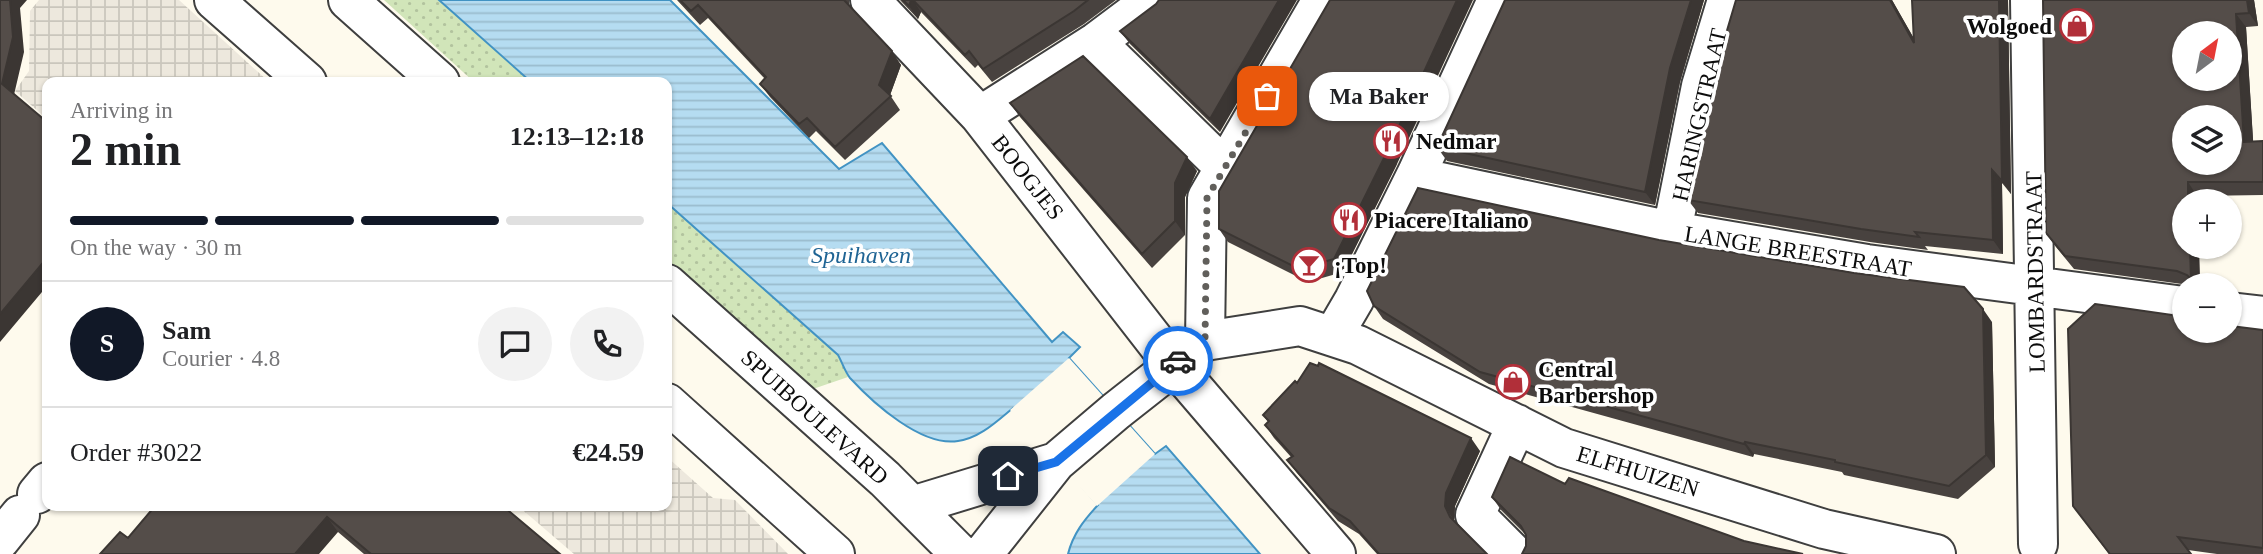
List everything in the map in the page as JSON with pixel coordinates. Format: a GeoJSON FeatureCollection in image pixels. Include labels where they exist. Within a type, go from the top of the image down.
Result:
{"type":"FeatureCollection","features":[{"type":"Feature","properties":{"kind":"street"},"geometry":{"type":"LineString","coordinates":[[214,0],[301,77]]}},
{"type":"Feature","properties":{"kind":"street"},"geometry":{"type":"LineString","coordinates":[[348,0],[430,77]]}},
{"type":"Feature","properties":{"kind":"street","name":"BOOGJES"},"geometry":{"type":"LineString","coordinates":[[870,0],[980,116],[1173,365]]}},
{"type":"Feature","properties":{"kind":"street"},"geometry":{"type":"LineString","coordinates":[[980,116],[1096,42],[1152,0]]}},
{"type":"Feature","properties":{"kind":"street"},"geometry":{"type":"LineString","coordinates":[[983,554],[1056,462],[1205,341],[1207,198],[1322,0]]}},
{"type":"Feature","properties":{"kind":"street"},"geometry":{"type":"LineString","coordinates":[[1345,340],[1354,300],[1417,173],[1497,0]]}},
{"type":"Feature","properties":{"kind":"street","name":"HARINGSTRAAT"},"geometry":{"type":"LineString","coordinates":[[1672,231],[1701,86],[1727,0]]}},
{"type":"Feature","properties":{"kind":"street","name":"LOMBARDSTRAAT"},"geometry":{"type":"LineString","coordinates":[[2030,0],[2036,288],[2032,551]]}},
{"type":"Feature","properties":{"kind":"street"},"geometry":{"type":"LineString","coordinates":[[1096,42],[1225,169]]}},
{"type":"Feature","properties":{"kind":"street","name":"LANGE BREESTRAAT"},"geometry":{"type":"LineString","coordinates":[[1417,173],[1436,181],[1672,231],[1867,264],[2172,305]]}},
{"type":"Feature","properties":{"kind":"street","name":"SPUIBOULEVARD"},"geometry":{"type":"LineString","coordinates":[[672,288],[885,479],[960,554]]}},
{"type":"Feature","properties":{"kind":"street"},"geometry":{"type":"LineString","coordinates":[[2242,313],[2263,316]]}},
{"type":"Feature","properties":{"kind":"street","name":"ELFHUIZEN"},"geometry":{"type":"LineString","coordinates":[[1205,341],[1300,326],[1345,340],[1564,448],[1824,529],[1936,554]]}},
{"type":"Feature","properties":{"kind":"street"},"geometry":{"type":"LineString","coordinates":[[1173,365],[1336,554]]}},
{"type":"Feature","properties":{"kind":"street"},"geometry":{"type":"LineString","coordinates":[[672,407],[835,554]]}},
{"type":"Feature","properties":{"kind":"street"},"geometry":{"type":"LineString","coordinates":[[1514,554],[1475,515],[1517,424]]}},
{"type":"Feature","properties":{"kind":"street"},"geometry":{"type":"LineString","coordinates":[[912,506],[1056,462]]}},
{"type":"Feature","properties":{"kind":"green space"},"geometry":{"type":"Polygon","coordinates":[[[384,0],[439,0],[525,77],[469,77],[384,0]]]}},
{"type":"Feature","properties":{"kind":"green space"},"geometry":{"type":"Polygon","coordinates":[[[672,207],[838,355],[848,377],[810,390],[672,264],[672,207]]]}},
{"type":"Feature","properties":{"kind":"shaded area"},"geometry":{"type":"Polygon","coordinates":[[[39,0],[179,0],[264,77],[42,77],[42,115],[15,91],[29,71],[30,11],[39,0]]]}},
{"type":"Feature","properties":{"kind":"shaded area"},"geometry":{"type":"Polygon","coordinates":[[[672,461],[713,498],[735,500],[788,554],[574,554],[524,511],[672,511],[672,461]]]}},
{"type":"Feature","properties":{"kind":"water","name":"Spuihaven"},"geometry":{"type":"Polygon","coordinates":[[[439,0],[670,0],[839,169],[882,143],[1052,342],[1063,332],[1080,347],[1069,358],[1155,454],[1166,446],[1260,554],[1068,554],[1080,528],[1098,505],[1013,408],[988,428],[958,441],[944,441],[914,431],[872,400],[850,378],[838,355],[672,207],[672,77],[525,77],[439,0]]]}},
{"type":"Feature","properties":{"kind":"pier"},"geometry":{"type":"Polygon","coordinates":[[[1069,358],[1155,454],[1097,506],[1010,410],[1069,358]]]}},
{"type":"Feature","properties":{"kind":"building"},"geometry":{"type":"Polygon","coordinates":[[[0,0],[10,0],[13,37],[2,84],[42,118],[42,264],[0,314],[0,0]]]}},
{"type":"Feature","properties":{"kind":"building"},"geometry":{"type":"Polygon","coordinates":[[[680,0],[844,0],[892,51],[879,85],[891,96],[835,147],[807,118],[799,124],[760,84],[766,77],[698,5],[691,11],[680,0]]]}},
{"type":"Feature","properties":{"kind":"building"},"geometry":{"type":"Polygon","coordinates":[[[913,0],[1088,0],[983,69],[969,51],[965,55],[913,0]]]}},
{"type":"Feature","properties":{"kind":"building"},"geometry":{"type":"Polygon","coordinates":[[[1159,0],[1279,0],[1210,119],[1120,31],[1159,0]]]}},
{"type":"Feature","properties":{"kind":"building"},"geometry":{"type":"Polygon","coordinates":[[[1330,0],[1457,0],[1334,259],[1299,269],[1219,229],[1219,191],[1330,0]]]}},
{"type":"Feature","properties":{"kind":"building"},"geometry":{"type":"Polygon","coordinates":[[[1505,0],[1691,0],[1670,68],[1645,192],[1437,147],[1505,0]]]}},
{"type":"Feature","properties":{"kind":"building"},"geometry":{"type":"Polygon","coordinates":[[[1736,0],[1890,0],[1914,43],[1912,0],[1999,0],[2002,181],[1992,170],[1993,240],[1915,232],[1919,237],[1688,200],[1713,78],[1736,0]]]}},
{"type":"Feature","properties":{"kind":"building"},"geometry":{"type":"Polygon","coordinates":[[[2043,0],[2247,0],[2249,13],[2236,14],[2236,21],[2172,21],[2172,91],[2241,91],[2242,105],[2172,105],[2172,175],[2242,175],[2242,110],[2244,142],[2263,141],[2263,182],[2188,182],[2188,189],[2172,189],[2172,259],[2190,259],[2191,273],[2065,256],[2046,233],[2043,0]]]}},
{"type":"Feature","properties":{"kind":"building"},"geometry":{"type":"Polygon","coordinates":[[[1083,56],[1187,157],[1175,183],[1175,221],[1142,254],[1010,103],[1083,56]]]}},
{"type":"Feature","properties":{"kind":"building"},"geometry":{"type":"Polygon","coordinates":[[[1418,188],[1659,240],[1854,273],[1964,287],[1983,309],[1986,455],[1949,486],[1835,460],[1745,442],[1744,444],[1480,372],[1374,306],[1367,291],[1418,188]]]}},
{"type":"Feature","properties":{"kind":"building"},"geometry":{"type":"Polygon","coordinates":[[[2095,304],[2172,315],[2172,343],[2242,343],[2242,327],[2263,330],[2263,548],[2178,537],[2191,554],[2110,554],[2073,506],[2068,329],[2095,304]]]}},
{"type":"Feature","properties":{"kind":"building"},"geometry":{"type":"Polygon","coordinates":[[[1310,363],[1318,366],[1319,363],[1471,438],[1446,493],[1445,506],[1450,517],[1487,554],[1379,554],[1350,521],[1329,508],[1287,460],[1293,456],[1265,425],[1269,421],[1263,415],[1295,381],[1297,383],[1310,363]]]}},
{"type":"Feature","properties":{"kind":"building"},"geometry":{"type":"Polygon","coordinates":[[[1510,457],[1565,484],[1569,478],[1744,541],[1803,554],[1522,554],[1526,546],[1526,535],[1521,526],[1492,497],[1510,457]]]}},
{"type":"Feature","properties":{"kind":"building"},"geometry":{"type":"Polygon","coordinates":[[[151,511],[509,511],[560,554],[371,554],[327,517],[295,554],[100,554],[120,532],[128,538],[151,511]]]}},
{"type":"Feature","properties":{"kind":"way so far"},"geometry":{"type":"LineString","coordinates":[[1178,361],[1205,341],[1207,198],[1267,96]]}},
{"type":"Feature","properties":{"kind":"place","name":"Wolgoed"},"geometry":{"type":"Point","coordinates":[2077,26]}},
{"type":"Feature","properties":{"kind":"place","name":"Ma Baker"},"geometry":{"type":"Point","coordinates":[1267,96]}},
{"type":"Feature","properties":{"kind":"place","name":"Nedmar"},"geometry":{"type":"Point","coordinates":[1391,141]}},
{"type":"Feature","properties":{"kind":"place","name":"Piacere Italiano"},"geometry":{"type":"Point","coordinates":[1349,220]}},
{"type":"Feature","properties":{"kind":"place","name":"¡Top!"},"geometry":{"type":"Point","coordinates":[1309,265]}},
{"type":"Feature","properties":{"kind":"place","name":"Central Barbershop"},"geometry":{"type":"Point","coordinates":[1513,382]}},
{"type":"Feature","properties":{"kind":"route"},"geometry":{"type":"LineString","coordinates":[[1008,476],[1056,462],[1178,361]]}}]}
